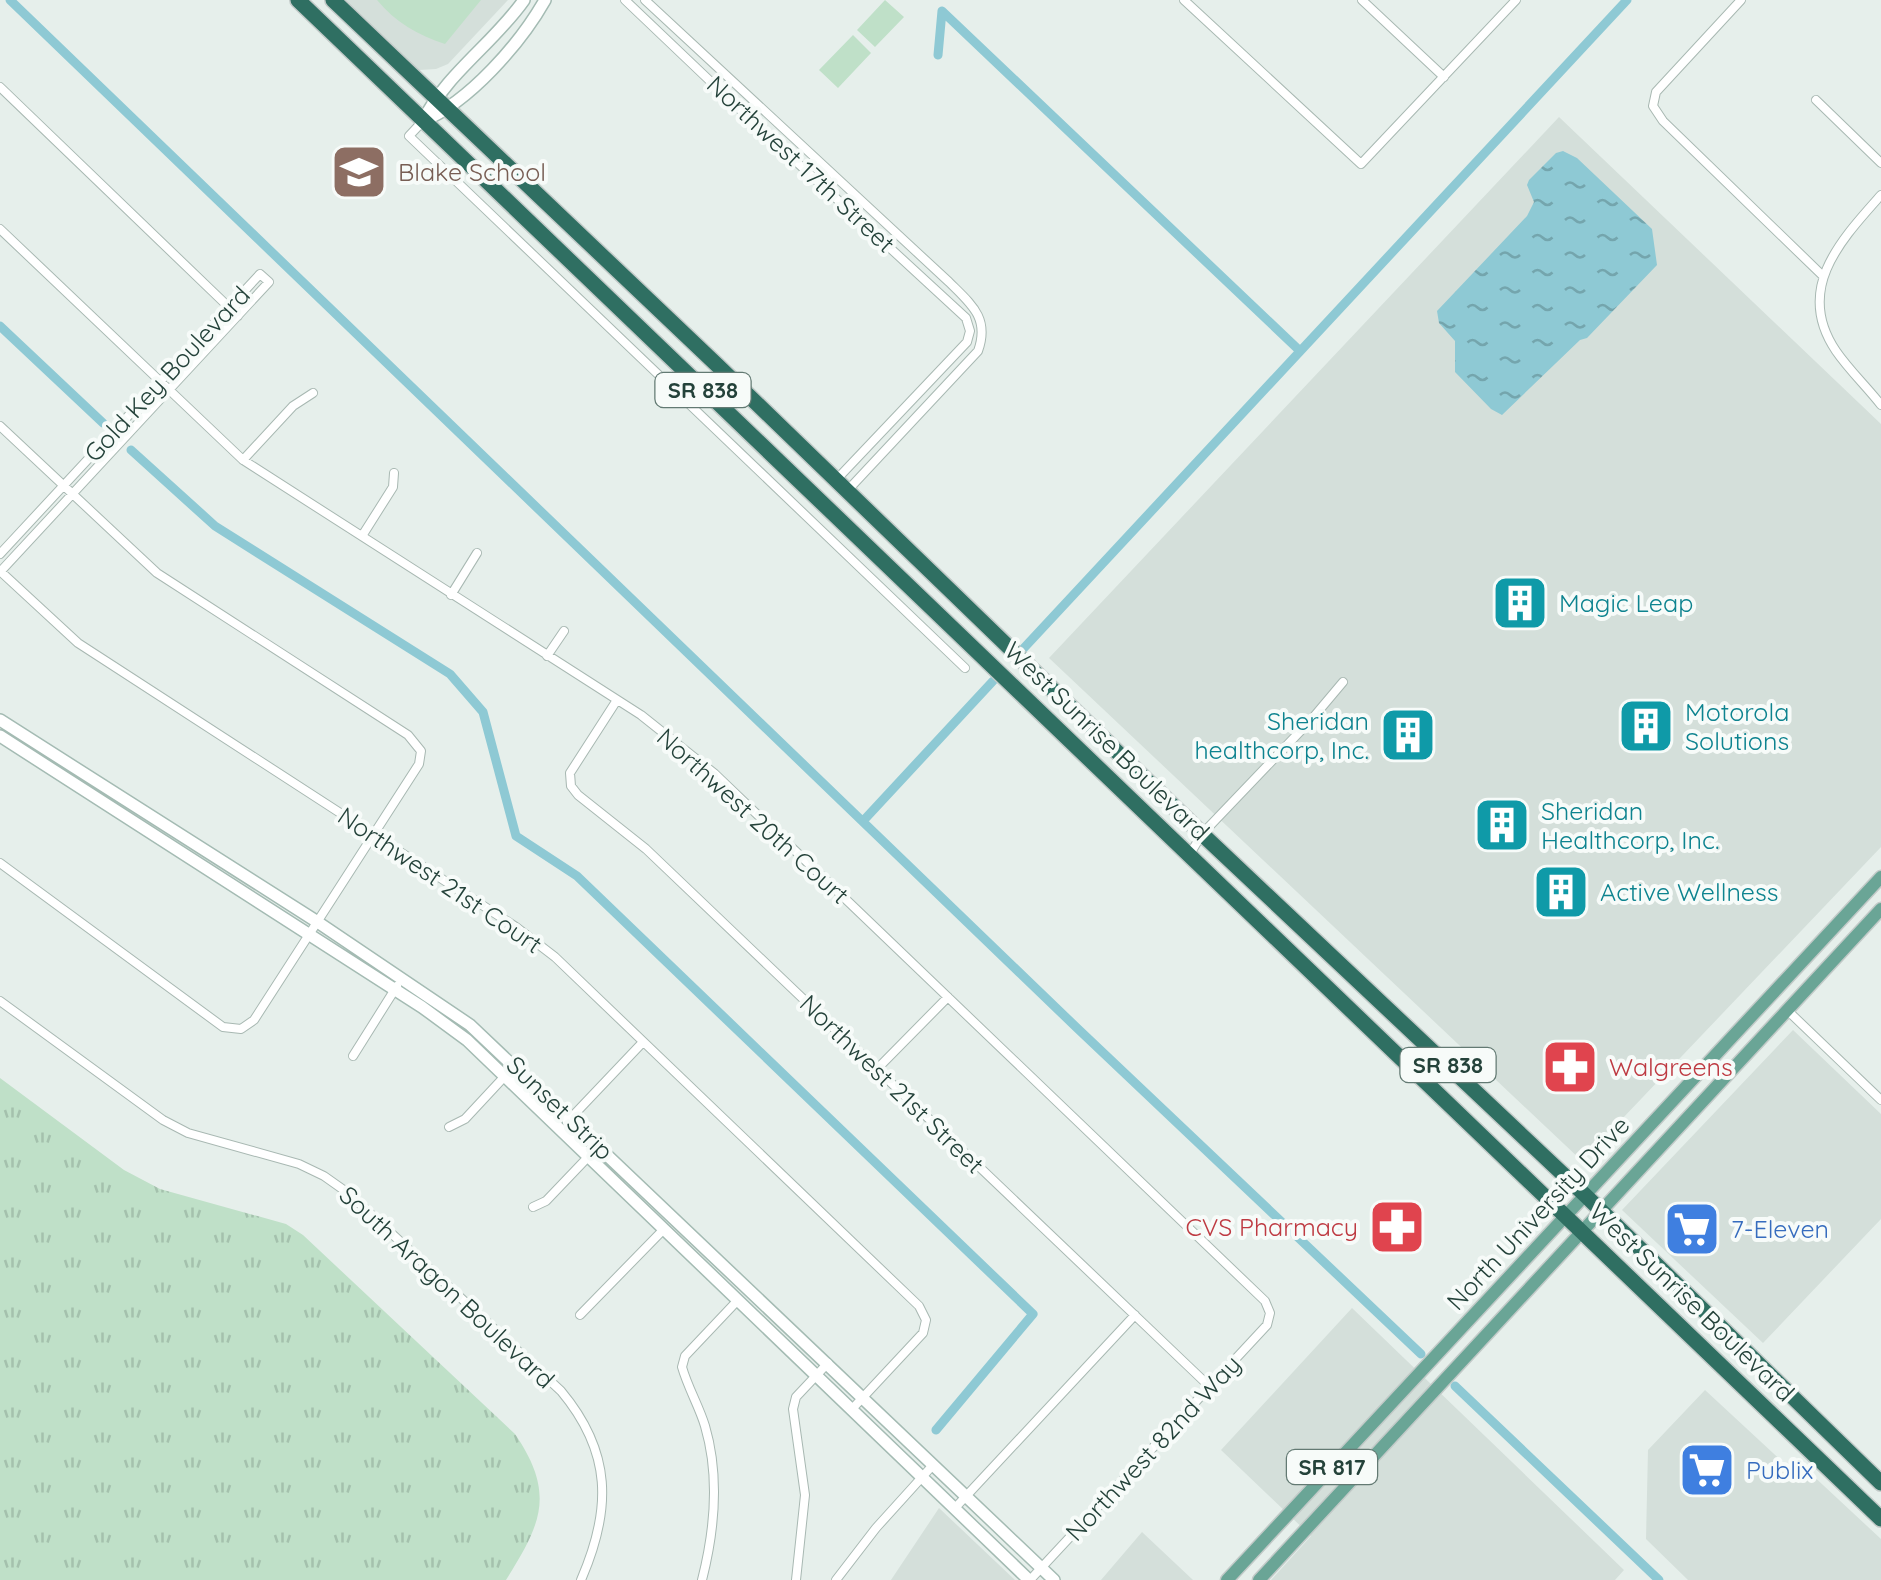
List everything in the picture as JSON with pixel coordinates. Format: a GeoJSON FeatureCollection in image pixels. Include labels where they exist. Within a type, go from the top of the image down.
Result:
{"type":"FeatureCollection","features":[{"type":"Feature","properties":{"kind":"highway","name":"West Sunrise Boulevard"},"geometry":{"type":"LineString","coordinates":[[298,0],[1881,1519]]}},
{"type":"Feature","properties":{"kind":"highway","name":"West Sunrise Boulevard"},"geometry":{"type":"LineString","coordinates":[[332,0],[1881,1483]]}},
{"type":"Feature","properties":{"kind":"highway"},"geometry":{"type":"LineString","coordinates":[[828,508],[868,512]]}},
{"type":"Feature","properties":{"kind":"main road","name":"North University Drive"},"geometry":{"type":"LineString","coordinates":[[1227,1580],[1881,877]]}},
{"type":"Feature","properties":{"kind":"main road","name":"North University Drive"},"geometry":{"type":"LineString","coordinates":[[1259,1580],[1881,909]]}},
{"type":"Feature","properties":{"kind":"main road"},"geometry":{"type":"LineString","coordinates":[[1786,980],[1787,1010]]}},
{"type":"Feature","properties":{"kind":"main road"},"geometry":{"type":"LineString","coordinates":[[1764,1036],[1773,1010],[1769,998]]}},
{"type":"Feature","properties":{"kind":"street"},"geometry":{"type":"LineString","coordinates":[[524,0],[435,97],[423,122],[409,136],[966,668]]}},
{"type":"Feature","properties":{"kind":"street"},"geometry":{"type":"LineString","coordinates":[[423,122],[449,110],[519,38],[545,0]]}},
{"type":"Feature","properties":{"kind":"street","name":"Northwest 17th Street"},"geometry":{"type":"LineString","coordinates":[[626,0],[966,318],[970,331],[967,342],[842,486]]}},
{"type":"Feature","properties":{"kind":"street","name":"Northwest 17th Street"},"geometry":{"type":"LineString","coordinates":[[645,0],[976,309],[983,329],[978,351],[842,486]]}},
{"type":"Feature","properties":{"kind":"street"},"geometry":{"type":"LineString","coordinates":[[1184,0],[1361,164],[1516,0]]}},
{"type":"Feature","properties":{"kind":"street"},"geometry":{"type":"LineString","coordinates":[[1362,0],[1444,77]]}},
{"type":"Feature","properties":{"kind":"street"},"geometry":{"type":"LineString","coordinates":[[1741,0],[1656,92],[1653,106],[1663,121],[1823,276]]}},
{"type":"Feature","properties":{"kind":"street"},"geometry":{"type":"LineString","coordinates":[[0,86],[238,316]]}},
{"type":"Feature","properties":{"kind":"street"},"geometry":{"type":"LineString","coordinates":[[1816,100],[1881,164]]}},
{"type":"Feature","properties":{"kind":"street"},"geometry":{"type":"LineString","coordinates":[[1881,195],[1843,237],[1823,276],[1821,291],[1824,325],[1836,352],[1881,405]]}},
{"type":"Feature","properties":{"kind":"street","name":"Northwest 20th Court"},"geometry":{"type":"LineString","coordinates":[[0,229],[243,460],[617,700],[715,774],[1265,1301],[1270,1313]]}},
{"type":"Feature","properties":{"kind":"street","name":"Gold Key Boulevard"},"geometry":{"type":"LineString","coordinates":[[0,554],[260,274],[269,282],[0,572]]}},
{"type":"Feature","properties":{"kind":"street"},"geometry":{"type":"LineString","coordinates":[[1857,375],[1881,396]]}},
{"type":"Feature","properties":{"kind":"street"},"geometry":{"type":"LineString","coordinates":[[243,460],[293,406],[313,393]]}},
{"type":"Feature","properties":{"kind":"street"},"geometry":{"type":"LineString","coordinates":[[0,426],[157,573],[408,735],[421,751],[419,764],[310,934],[254,1020],[241,1028],[224,1027],[0,863]]}},
{"type":"Feature","properties":{"kind":"street"},"geometry":{"type":"LineString","coordinates":[[362,536],[393,487],[394,473]]}},
{"type":"Feature","properties":{"kind":"street"},"geometry":{"type":"LineString","coordinates":[[808,518],[828,508]]}},
{"type":"Feature","properties":{"kind":"street"},"geometry":{"type":"LineString","coordinates":[[452,595],[477,552]]}},
{"type":"Feature","properties":{"kind":"street","name":"Northwest 21st Court"},"geometry":{"type":"LineString","coordinates":[[0,572],[78,643],[516,927],[555,957],[920,1306],[926,1320],[924,1333],[864,1397]]}},
{"type":"Feature","properties":{"kind":"street"},"geometry":{"type":"LineString","coordinates":[[548,656],[564,631]]}},
{"type":"Feature","properties":{"kind":"street"},"geometry":{"type":"LineString","coordinates":[[1189,855],[1202,834],[1312,720],[1343,682]]}},
{"type":"Feature","properties":{"kind":"street","name":"Northwest 21st Street"},"geometry":{"type":"LineString","coordinates":[[617,700],[570,773],[572,786],[646,849],[1210,1386]]}},
{"type":"Feature","properties":{"kind":"street","name":"Sunset Strip"},"geometry":{"type":"LineString","coordinates":[[0,720],[316,921],[511,1070],[744,1294],[817,1374],[1030,1580]]}},
{"type":"Feature","properties":{"kind":"street","name":"Sunset Strip"},"geometry":{"type":"LineString","coordinates":[[0,736],[310,934],[399,984]]}},
{"type":"Feature","properties":{"kind":"street"},"geometry":{"type":"LineString","coordinates":[[353,1056],[399,984]]}},
{"type":"Feature","properties":{"kind":"street"},"geometry":{"type":"LineString","coordinates":[[877,1069],[948,997]]}},
{"type":"Feature","properties":{"kind":"street","name":"South Aragon Boulevard"},"geometry":{"type":"LineString","coordinates":[[0,1000],[163,1120],[188,1133],[299,1164],[348,1193],[560,1392],[578,1411],[596,1446],[600,1481],[602,1510],[596,1547],[581,1580]]}},
{"type":"Feature","properties":{"kind":"street"},"geometry":{"type":"LineString","coordinates":[[1787,1010],[1881,1100]]}},
{"type":"Feature","properties":{"kind":"street"},"geometry":{"type":"LineString","coordinates":[[565,1123],[642,1042]]}},
{"type":"Feature","properties":{"kind":"street"},"geometry":{"type":"LineString","coordinates":[[449,1127],[465,1118],[511,1070]]}},
{"type":"Feature","properties":{"kind":"street"},"geometry":{"type":"LineString","coordinates":[[533,1207],[546,1201],[594,1151]]}},
{"type":"Feature","properties":{"kind":"street"},"geometry":{"type":"LineString","coordinates":[[580,1315],[670,1223]]}},
{"type":"Feature","properties":{"kind":"street"},"geometry":{"type":"LineString","coordinates":[[702,1580],[712,1541],[715,1488],[711,1449],[682,1368],[685,1356],[744,1294]]}},
{"type":"Feature","properties":{"kind":"street","name":"Sunset Strip"},"geometry":{"type":"LineString","coordinates":[[744,1294],[828,1362],[1054,1580]]}},
{"type":"Feature","properties":{"kind":"street","name":"Northwest 82nd Way"},"geometry":{"type":"LineString","coordinates":[[1030,1580],[1267,1325],[1270,1313]]}},
{"type":"Feature","properties":{"kind":"street"},"geometry":{"type":"LineString","coordinates":[[955,1508],[1135,1315]]}},
{"type":"Feature","properties":{"kind":"street"},"geometry":{"type":"LineString","coordinates":[[796,1580],[805,1496],[794,1409],[796,1397],[828,1362]]}},
{"type":"Feature","properties":{"kind":"street"},"geometry":{"type":"LineString","coordinates":[[853,1408],[864,1397]]}},
{"type":"Feature","properties":{"kind":"street"},"geometry":{"type":"LineString","coordinates":[[836,1580],[876,1528],[934,1464]]}},
{"type":"Feature","properties":{"kind":"shaded area"},"geometry":{"type":"Polygon","coordinates":[[[346,0],[508,0],[448,64],[419,70],[346,0]]]}},
{"type":"Feature","properties":{"kind":"shaded area"},"geometry":{"type":"Polygon","coordinates":[[[1559,117],[1881,424],[1881,847],[1582,1161],[1049,658],[1559,117]]]}},
{"type":"Feature","properties":{"kind":"shaded area"},"geometry":{"type":"Polygon","coordinates":[[[1793,1030],[1881,1114],[1881,1219],[1763,1343],[1622,1210],[1793,1030]]]}},
{"type":"Feature","properties":{"kind":"shaded area"},"geometry":{"type":"Polygon","coordinates":[[[1352,1308],[1624,1570],[1615,1580],[1271,1580],[1311,1536],[1221,1450],[1352,1308]]]}},
{"type":"Feature","properties":{"kind":"shaded area"},"geometry":{"type":"Polygon","coordinates":[[[1705,1390],[1786,1465],[1794,1458],[1881,1539],[1881,1580],[1688,1580],[1646,1539],[1648,1450],[1705,1390]]]}},
{"type":"Feature","properties":{"kind":"shaded area"},"geometry":{"type":"Polygon","coordinates":[[[939,1508],[1015,1580],[891,1580],[939,1508]]]}},
{"type":"Feature","properties":{"kind":"shaded area"},"geometry":{"type":"Polygon","coordinates":[[[1142,1532],[1193,1580],[1101,1580],[1142,1532]]]}},
{"type":"Feature","properties":{"kind":"green space"},"geometry":{"type":"Polygon","coordinates":[[[377,0],[481,0],[445,44],[408,27],[377,0]]]}},
{"type":"Feature","properties":{"kind":"green space"},"geometry":{"type":"Polygon","coordinates":[[[885,0],[904,17],[875,47],[857,30],[885,0]]]}},
{"type":"Feature","properties":{"kind":"green space"},"geometry":{"type":"Polygon","coordinates":[[[853,35],[871,53],[838,88],[819,70],[853,35]]]}},
{"type":"Feature","properties":{"kind":"green space"},"geometry":{"type":"Polygon","coordinates":[[[0,1078],[124,1170],[160,1189],[286,1224],[303,1235],[515,1434],[536,1474],[539,1509],[528,1542],[506,1580],[0,1580],[0,1078]]]}},
{"type":"Feature","properties":{"kind":"water"},"geometry":{"type":"Polygon","coordinates":[[[1563,151],[1577,158],[1652,229],[1657,265],[1587,338],[1580,340],[1502,415],[1455,372],[1455,341],[1439,323],[1437,311],[1527,216],[1534,202],[1527,185],[1529,180],[1556,153],[1563,151]]]}},
{"type":"Feature","properties":{"kind":"waterway"},"geometry":{"type":"LineString","coordinates":[[10,0],[1421,1354]]}},
{"type":"Feature","properties":{"kind":"waterway"},"geometry":{"type":"LineString","coordinates":[[1023,649],[1627,0]]}},
{"type":"Feature","properties":{"kind":"waterway"},"geometry":{"type":"LineString","coordinates":[[938,55],[942,11],[1300,351]]}},
{"type":"Feature","properties":{"kind":"waterway"},"geometry":{"type":"LineString","coordinates":[[0,326],[103,423]]}},
{"type":"Feature","properties":{"kind":"waterway"},"geometry":{"type":"LineString","coordinates":[[131,450],[215,526],[450,674],[483,712],[516,836],[577,876],[1033,1314],[936,1430]]}},
{"type":"Feature","properties":{"kind":"waterway"},"geometry":{"type":"LineString","coordinates":[[864,820],[993,681]]}},
{"type":"Feature","properties":{"kind":"waterway"},"geometry":{"type":"LineString","coordinates":[[1455,1386],[1659,1580]]}},
{"type":"Feature","properties":{"kind":"place","name":"Blake School"},"geometry":{"type":"Point","coordinates":[359,172]}},
{"type":"Feature","properties":{"kind":"place","name":"Magic Leap"},"geometry":{"type":"Point","coordinates":[1520,603]}},
{"type":"Feature","properties":{"kind":"place","name":"Motorola Solutions"},"geometry":{"type":"Point","coordinates":[1646,726]}},
{"type":"Feature","properties":{"kind":"place","name":"Sheridan healthcorp, Inc."},"geometry":{"type":"Point","coordinates":[1408,735]}},
{"type":"Feature","properties":{"kind":"place","name":"Sheridan Healthcorp, Inc."},"geometry":{"type":"Point","coordinates":[1502,825]}},
{"type":"Feature","properties":{"kind":"place","name":"Active Wellness"},"geometry":{"type":"Point","coordinates":[1561,892]}},
{"type":"Feature","properties":{"kind":"place","name":"Walgreens"},"geometry":{"type":"Point","coordinates":[1570,1067]}},
{"type":"Feature","properties":{"kind":"place","name":"CVS Pharmacy"},"geometry":{"type":"Point","coordinates":[1397,1227]}},
{"type":"Feature","properties":{"kind":"place","name":"7-Eleven"},"geometry":{"type":"Point","coordinates":[1692,1229]}},
{"type":"Feature","properties":{"kind":"place","name":"Publix"},"geometry":{"type":"Point","coordinates":[1707,1470]}}]}
